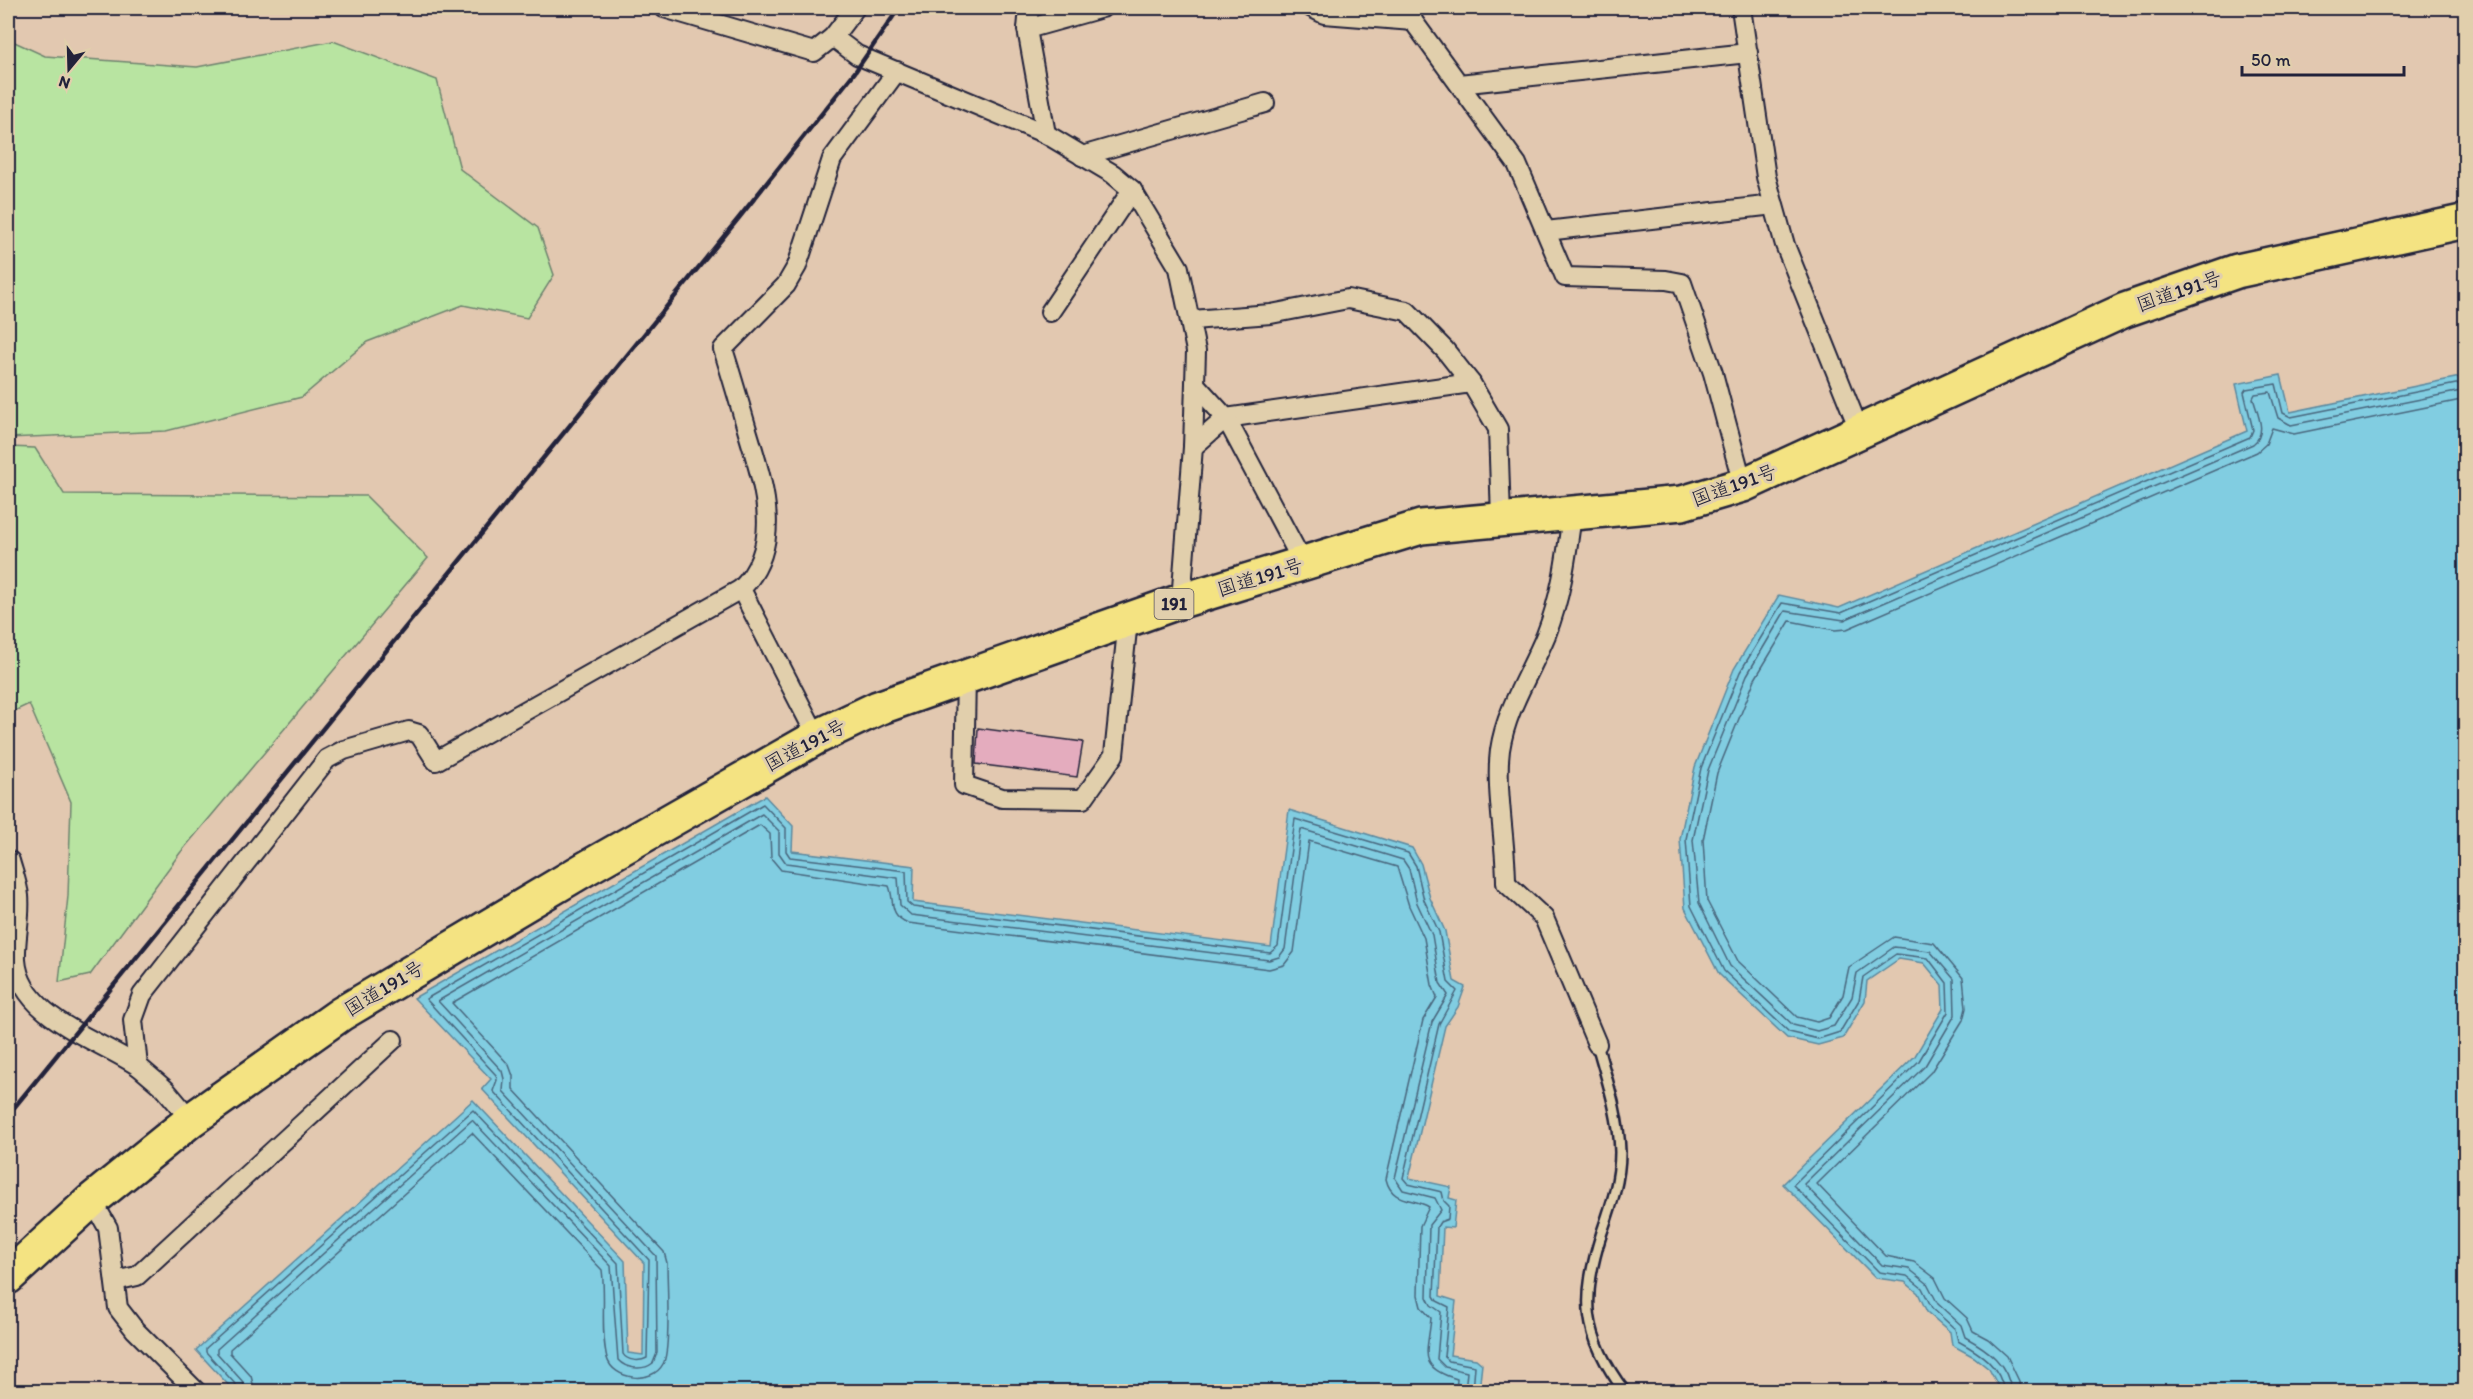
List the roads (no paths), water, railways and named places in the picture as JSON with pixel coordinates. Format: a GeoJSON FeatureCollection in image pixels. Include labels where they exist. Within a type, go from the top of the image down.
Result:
{"type":"FeatureCollection","features":[{"type":"Feature","properties":{"kind":"highway","name":"国道191号"},"geometry":{"type":"LineString","coordinates":[[8,1277],[92,1200],[191,1120],[340,1014],[585,869],[817,737],[878,708],[1181,601],[1421,527],[1501,518],[1572,515],[1682,503],[1743,485],[2125,309],[2237,271],[2466,220]]}},
{"type":"Feature","properties":{"kind":"street"},"geometry":{"type":"LineString","coordinates":[[664,8],[814,52],[834,38],[855,8]]}},
{"type":"Feature","properties":{"kind":"street"},"geometry":{"type":"LineString","coordinates":[[1029,8],[1027,29],[1046,134]]}},
{"type":"Feature","properties":{"kind":"street"},"geometry":{"type":"LineString","coordinates":[[1027,29],[1102,8]]}},
{"type":"Feature","properties":{"kind":"street"},"geometry":{"type":"LineString","coordinates":[[1312,8],[1324,14],[1411,14],[1518,164],[1565,277],[1666,280],[1682,283],[1713,373],[1743,485]]}},
{"type":"Feature","properties":{"kind":"street"},"geometry":{"type":"LineString","coordinates":[[1741,8],[1766,177],[1785,245],[1860,432]]}},
{"type":"Feature","properties":{"kind":"street"},"geometry":{"type":"LineString","coordinates":[[834,38],[857,55],[1046,134],[1113,174],[1131,190],[1179,268],[1192,320],[1196,351],[1193,447],[1181,601]]}},
{"type":"Feature","properties":{"kind":"street"},"geometry":{"type":"LineString","coordinates":[[1459,84],[1748,53]]}},
{"type":"Feature","properties":{"kind":"street"},"geometry":{"type":"LineString","coordinates":[[138,1066],[133,1020],[142,995],[327,759],[344,750],[409,731],[419,734],[436,761],[741,589],[754,576],[759,566],[768,525],[763,482],[723,349],[786,285],[797,266],[832,159],[897,71]]}},
{"type":"Feature","properties":{"kind":"street"},"geometry":{"type":"LineString","coordinates":[[1082,156],[1265,103]]}},
{"type":"Feature","properties":{"kind":"street"},"geometry":{"type":"LineString","coordinates":[[1050,312],[1131,190]]}},
{"type":"Feature","properties":{"kind":"street"},"geometry":{"type":"LineString","coordinates":[[1546,231],[1774,205]]}},
{"type":"Feature","properties":{"kind":"street"},"geometry":{"type":"LineString","coordinates":[[1192,320],[1270,314],[1348,299],[1407,310],[1445,350],[1471,383],[1498,429],[1501,518]]}},
{"type":"Feature","properties":{"kind":"street"},"geometry":{"type":"LineString","coordinates":[[1193,447],[1226,418],[1471,383]]}},
{"type":"Feature","properties":{"kind":"street"},"geometry":{"type":"LineString","coordinates":[[1195,384],[1226,418],[1303,563]]}},
{"type":"Feature","properties":{"kind":"street"},"geometry":{"type":"LineString","coordinates":[[1572,515],[1561,592],[1545,637],[1507,720],[1500,752],[1500,790],[1506,883],[1544,918],[1598,1044]]}},
{"type":"Feature","properties":{"kind":"street"},"geometry":{"type":"LineString","coordinates":[[741,589],[817,737]]}},
{"type":"Feature","properties":{"kind":"street"},"geometry":{"type":"LineString","coordinates":[[966,676],[964,785],[1002,798],[1083,800],[1114,755],[1128,620]]}},
{"type":"Feature","properties":{"kind":"street"},"geometry":{"type":"LineString","coordinates":[[10,861],[19,896],[16,958],[18,978],[28,994],[57,1020],[99,1046],[138,1066],[165,1089],[191,1120]]}},
{"type":"Feature","properties":{"kind":"street"},"geometry":{"type":"LineString","coordinates":[[115,1281],[137,1276],[393,1040]]}},
{"type":"Feature","properties":{"kind":"street"},"geometry":{"type":"LineString","coordinates":[[92,1200],[108,1228],[118,1308],[135,1330],[197,1392]]}},
{"type":"Feature","properties":{"kind":"lane"},"geometry":{"type":"LineString","coordinates":[[1598,1044],[1615,1109],[1620,1153],[1616,1193],[1591,1274],[1590,1327],[1603,1361],[1624,1392]]}},
{"type":"Feature","properties":{"kind":"water"},"geometry":{"type":"Polygon","coordinates":[[[2281,375],[2290,412],[2465,376],[2465,1391],[2001,1391],[1989,1369],[1974,1357],[1952,1345],[1950,1332],[1927,1312],[1918,1293],[1905,1282],[1876,1278],[1783,1184],[1915,1056],[1943,1009],[1942,985],[1924,963],[1899,959],[1867,981],[1865,1001],[1843,1038],[1818,1045],[1787,1038],[1719,974],[1685,908],[1680,839],[1695,767],[1734,669],[1779,595],[1839,608],[2247,431],[2236,384],[2281,375]]]}},
{"type":"Feature","properties":{"kind":"water"},"geometry":{"type":"Polygon","coordinates":[[[765,796],[793,826],[792,851],[914,866],[913,902],[1271,947],[1289,810],[1412,848],[1421,864],[1430,898],[1445,931],[1454,981],[1465,987],[1458,1007],[1445,1026],[1409,1178],[1451,1187],[1449,1198],[1456,1200],[1453,1228],[1443,1227],[1440,1296],[1456,1301],[1450,1355],[1476,1359],[1482,1364],[1479,1391],[234,1391],[196,1350],[473,1100],[625,1261],[628,1353],[643,1355],[644,1263],[482,1089],[491,1079],[414,998],[765,796]]]}},
{"type":"Feature","properties":{"kind":"railway"},"geometry":{"type":"LineString","coordinates":[[8,1115],[738,219],[855,72],[899,8]]}}]}
